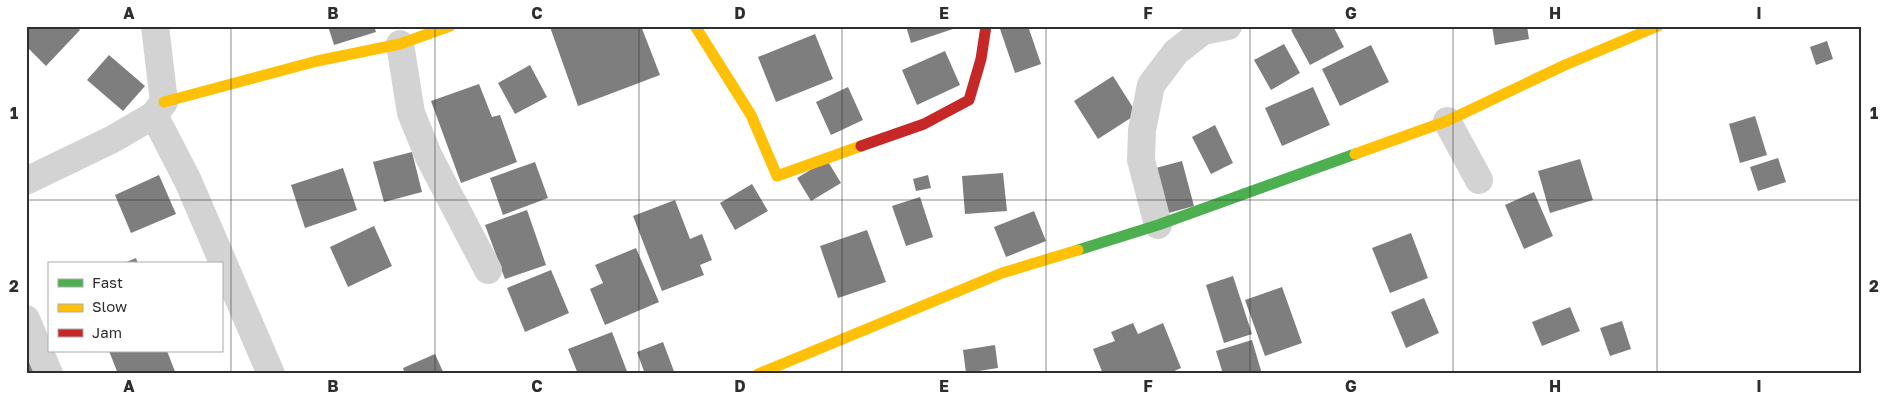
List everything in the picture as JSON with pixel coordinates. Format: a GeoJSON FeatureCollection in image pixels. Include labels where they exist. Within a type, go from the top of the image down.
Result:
{"type":"FeatureCollection","features":[{"type":"Feature","properties":{"kind":"street"},"geometry":{"type":"LineString","coordinates":[[155,26],[159,109],[271,374]]}},
{"type":"Feature","properties":{"kind":"street"},"geometry":{"type":"LineString","coordinates":[[26,180],[113,140],[159,109],[317,61],[400,44],[450,26]]}},
{"type":"Feature","properties":{"kind":"street"},"geometry":{"type":"LineString","coordinates":[[695,26],[751,115],[777,176],[924,124],[969,100],[982,59],[986,26]]}},
{"type":"Feature","properties":{"kind":"street"},"geometry":{"type":"LineString","coordinates":[[758,374],[1002,273],[1158,225],[1447,121],[1565,65],[1658,26]]}},
{"type":"Feature","properties":{"kind":"street"},"geometry":{"type":"LineString","coordinates":[[1158,225],[1141,160],[1142,130],[1151,84],[1176,52],[1210,28]]}},
{"type":"Feature","properties":{"kind":"street"},"geometry":{"type":"LineString","coordinates":[[400,44],[411,113],[429,157],[488,270]]}},
{"type":"Feature","properties":{"kind":"street"},"geometry":{"type":"LineString","coordinates":[[1447,121],[1479,180]]}},
{"type":"Feature","properties":{"kind":"street"},"geometry":{"type":"LineString","coordinates":[[26,319],[49,374]]}},
{"type":"Feature","properties":{"kind":"building"},"geometry":{"type":"Polygon","coordinates":[[[26,26],[76,26],[80,30],[46,66],[26,46],[26,26]]]}},
{"type":"Feature","properties":{"kind":"building"},"geometry":{"type":"Polygon","coordinates":[[[328,26],[374,26],[376,32],[334,45],[328,26]]]}},
{"type":"Feature","properties":{"kind":"building"},"geometry":{"type":"Polygon","coordinates":[[[641,26],[660,75],[578,106],[550,27],[641,26]]]}},
{"type":"Feature","properties":{"kind":"building"},"geometry":{"type":"Polygon","coordinates":[[[906,26],[955,26],[956,28],[911,43],[906,26]]]}},
{"type":"Feature","properties":{"kind":"building"},"geometry":{"type":"Polygon","coordinates":[[[999,26],[1028,26],[1041,64],[1015,73],[999,26]]]}},
{"type":"Feature","properties":{"kind":"building"},"geometry":{"type":"Polygon","coordinates":[[[1298,26],[1333,26],[1344,47],[1310,65],[1291,30],[1298,26]]]}},
{"type":"Feature","properties":{"kind":"building"},"geometry":{"type":"Polygon","coordinates":[[[1492,26],[1527,26],[1529,39],[1495,45],[1492,26]]]}},
{"type":"Feature","properties":{"kind":"building"},"geometry":{"type":"Polygon","coordinates":[[[815,34],[833,79],[776,102],[758,57],[815,34]]]}},
{"type":"Feature","properties":{"kind":"building"},"geometry":{"type":"Polygon","coordinates":[[[1827,41],[1833,59],[1816,65],[1810,47],[1827,41]]]}},
{"type":"Feature","properties":{"kind":"building"},"geometry":{"type":"Polygon","coordinates":[[[1284,44],[1300,73],[1271,90],[1254,60],[1284,44]]]}},
{"type":"Feature","properties":{"kind":"building"},"geometry":{"type":"Polygon","coordinates":[[[1371,45],[1389,82],[1340,106],[1322,69],[1371,45]]]}},
{"type":"Feature","properties":{"kind":"building"},"geometry":{"type":"Polygon","coordinates":[[[945,51],[960,85],[917,105],[902,70],[945,51]]]}},
{"type":"Feature","properties":{"kind":"building"},"geometry":{"type":"Polygon","coordinates":[[[109,55],[145,86],[123,111],[87,80],[109,55]]]}},
{"type":"Feature","properties":{"kind":"building"},"geometry":{"type":"Polygon","coordinates":[[[530,65],[547,97],[515,114],[498,83],[530,65]]]}},
{"type":"Feature","properties":{"kind":"building"},"geometry":{"type":"Polygon","coordinates":[[[1113,76],[1137,114],[1098,139],[1074,101],[1113,76]]]}},
{"type":"Feature","properties":{"kind":"building"},"geometry":{"type":"Polygon","coordinates":[[[479,84],[492,117],[500,115],[517,162],[461,183],[431,101],[479,84]]]}},
{"type":"Feature","properties":{"kind":"building"},"geometry":{"type":"Polygon","coordinates":[[[848,87],[863,120],[831,135],[816,102],[848,87]]]}},
{"type":"Feature","properties":{"kind":"building"},"geometry":{"type":"Polygon","coordinates":[[[1313,87],[1330,125],[1282,146],[1265,108],[1313,87]]]}},
{"type":"Feature","properties":{"kind":"building"},"geometry":{"type":"Polygon","coordinates":[[[1755,116],[1767,155],[1740,163],[1729,124],[1755,116]]]}},
{"type":"Feature","properties":{"kind":"building"},"geometry":{"type":"Polygon","coordinates":[[[1215,125],[1233,163],[1211,174],[1192,137],[1215,125]]]}},
{"type":"Feature","properties":{"kind":"building"},"geometry":{"type":"Polygon","coordinates":[[[412,152],[422,192],[384,202],[373,162],[412,152]]]}},
{"type":"Feature","properties":{"kind":"building"},"geometry":{"type":"Polygon","coordinates":[[[1778,158],[1786,182],[1758,191],[1750,167],[1778,158]]]}},
{"type":"Feature","properties":{"kind":"building"},"geometry":{"type":"Polygon","coordinates":[[[1580,159],[1593,200],[1550,213],[1538,171],[1580,159]]]}},
{"type":"Feature","properties":{"kind":"building"},"geometry":{"type":"Polygon","coordinates":[[[827,160],[841,183],[811,201],[797,178],[827,160]]]}},
{"type":"Feature","properties":{"kind":"building"},"geometry":{"type":"Polygon","coordinates":[[[1182,161],[1194,206],[1165,214],[1152,169],[1182,161]]]}},
{"type":"Feature","properties":{"kind":"building"},"geometry":{"type":"Polygon","coordinates":[[[535,162],[548,198],[503,215],[490,178],[535,162]]]}},
{"type":"Feature","properties":{"kind":"building"},"geometry":{"type":"Polygon","coordinates":[[[343,168],[357,210],[305,228],[291,185],[343,168]]]}},
{"type":"Feature","properties":{"kind":"building"},"geometry":{"type":"Polygon","coordinates":[[[1003,173],[1007,211],[965,214],[962,176],[1003,173]]]}},
{"type":"Feature","properties":{"kind":"building"},"geometry":{"type":"Polygon","coordinates":[[[159,175],[176,214],[131,233],[115,195],[159,175]]]}},
{"type":"Feature","properties":{"kind":"building"},"geometry":{"type":"Polygon","coordinates":[[[928,175],[931,188],[916,191],[913,179],[928,175]]]}},
{"type":"Feature","properties":{"kind":"building"},"geometry":{"type":"Polygon","coordinates":[[[752,184],[768,211],[735,230],[720,203],[752,184]]]}},
{"type":"Feature","properties":{"kind":"building"},"geometry":{"type":"Polygon","coordinates":[[[1534,192],[1553,236],[1524,249],[1505,205],[1534,192]]]}},
{"type":"Feature","properties":{"kind":"building"},"geometry":{"type":"Polygon","coordinates":[[[920,197],[933,237],[906,246],[892,206],[920,197]]]}},
{"type":"Feature","properties":{"kind":"building"},"geometry":{"type":"Polygon","coordinates":[[[675,200],[690,239],[702,234],[712,260],[700,265],[704,275],[662,291],[633,216],[675,200]]]}},
{"type":"Feature","properties":{"kind":"building"},"geometry":{"type":"Polygon","coordinates":[[[527,210],[546,265],[505,279],[485,225],[527,210]]]}},
{"type":"Feature","properties":{"kind":"building"},"geometry":{"type":"Polygon","coordinates":[[[1034,211],[1046,241],[1006,257],[994,227],[1034,211]]]}},
{"type":"Feature","properties":{"kind":"building"},"geometry":{"type":"Polygon","coordinates":[[[374,226],[392,266],[348,287],[330,247],[374,226]]]}},
{"type":"Feature","properties":{"kind":"building"},"geometry":{"type":"Polygon","coordinates":[[[867,230],[886,282],[838,298],[820,246],[867,230]]]}},
{"type":"Feature","properties":{"kind":"building"},"geometry":{"type":"Polygon","coordinates":[[[1411,233],[1428,278],[1390,293],[1372,248],[1411,233]]]}},
{"type":"Feature","properties":{"kind":"building"},"geometry":{"type":"Polygon","coordinates":[[[636,248],[659,302],[605,325],[590,289],[603,283],[595,265],[636,248]]]}},
{"type":"Feature","properties":{"kind":"building"},"geometry":{"type":"Polygon","coordinates":[[[136,258],[137,262],[127,262],[136,258]]]}},
{"type":"Feature","properties":{"kind":"building"},"geometry":{"type":"Polygon","coordinates":[[[551,270],[569,313],[525,332],[507,288],[551,270]]]}},
{"type":"Feature","properties":{"kind":"building"},"geometry":{"type":"Polygon","coordinates":[[[1233,276],[1252,334],[1224,343],[1206,285],[1233,276]]]}},
{"type":"Feature","properties":{"kind":"building"},"geometry":{"type":"Polygon","coordinates":[[[1282,287],[1302,343],[1265,356],[1245,300],[1282,287]]]}},
{"type":"Feature","properties":{"kind":"building"},"geometry":{"type":"Polygon","coordinates":[[[1424,298],[1439,333],[1406,348],[1391,312],[1424,298]]]}},
{"type":"Feature","properties":{"kind":"building"},"geometry":{"type":"Polygon","coordinates":[[[1570,307],[1580,331],[1542,346],[1532,322],[1570,307]]]}},
{"type":"Feature","properties":{"kind":"building"},"geometry":{"type":"Polygon","coordinates":[[[1622,321],[1631,349],[1610,356],[1600,328],[1622,321]]]}},
{"type":"Feature","properties":{"kind":"building"},"geometry":{"type":"Polygon","coordinates":[[[1133,323],[1138,334],[1163,323],[1181,368],[1168,374],[1103,374],[1093,349],[1115,341],[1111,332],[1133,323]]]}},
{"type":"Feature","properties":{"kind":"building"},"geometry":{"type":"Polygon","coordinates":[[[612,332],[628,374],[578,374],[568,349],[612,332]]]}},
{"type":"Feature","properties":{"kind":"building"},"geometry":{"type":"Polygon","coordinates":[[[1252,340],[1262,374],[1223,374],[1216,351],[1252,340]]]}},
{"type":"Feature","properties":{"kind":"building"},"geometry":{"type":"Polygon","coordinates":[[[663,342],[675,374],[645,374],[637,352],[663,342]]]}},
{"type":"Feature","properties":{"kind":"building"},"geometry":{"type":"Polygon","coordinates":[[[995,345],[998,368],[966,373],[963,350],[995,345]]]}},
{"type":"Feature","properties":{"kind":"building"},"geometry":{"type":"Polygon","coordinates":[[[26,349],[36,374],[26,374],[26,349]]]}},
{"type":"Feature","properties":{"kind":"building"},"geometry":{"type":"Polygon","coordinates":[[[109,352],[167,352],[176,374],[118,374],[109,352]]]}},
{"type":"Feature","properties":{"kind":"building"},"geometry":{"type":"Polygon","coordinates":[[[435,354],[444,374],[405,374],[403,368],[435,354]]]}},
{"type":"Feature","properties":{"kind":"traffic: fast"},"geometry":{"type":"LineString","coordinates":[[1078,250],[1158,225],[1355,154]]}},
{"type":"Feature","properties":{"kind":"traffic: slow"},"geometry":{"type":"LineString","coordinates":[[164,102],[317,61],[400,44],[450,26]]}},
{"type":"Feature","properties":{"kind":"traffic: slow"},"geometry":{"type":"LineString","coordinates":[[695,26],[751,115],[777,176],[861,146]]}},
{"type":"Feature","properties":{"kind":"traffic: slow"},"geometry":{"type":"LineString","coordinates":[[1355,154],[1447,121],[1565,65],[1658,26]]}},
{"type":"Feature","properties":{"kind":"traffic: slow"},"geometry":{"type":"LineString","coordinates":[[758,374],[1002,273],[1078,250]]}},
{"type":"Feature","properties":{"kind":"traffic: jam"},"geometry":{"type":"LineString","coordinates":[[861,146],[924,124],[969,100],[981,59],[986,26]]}}]}
